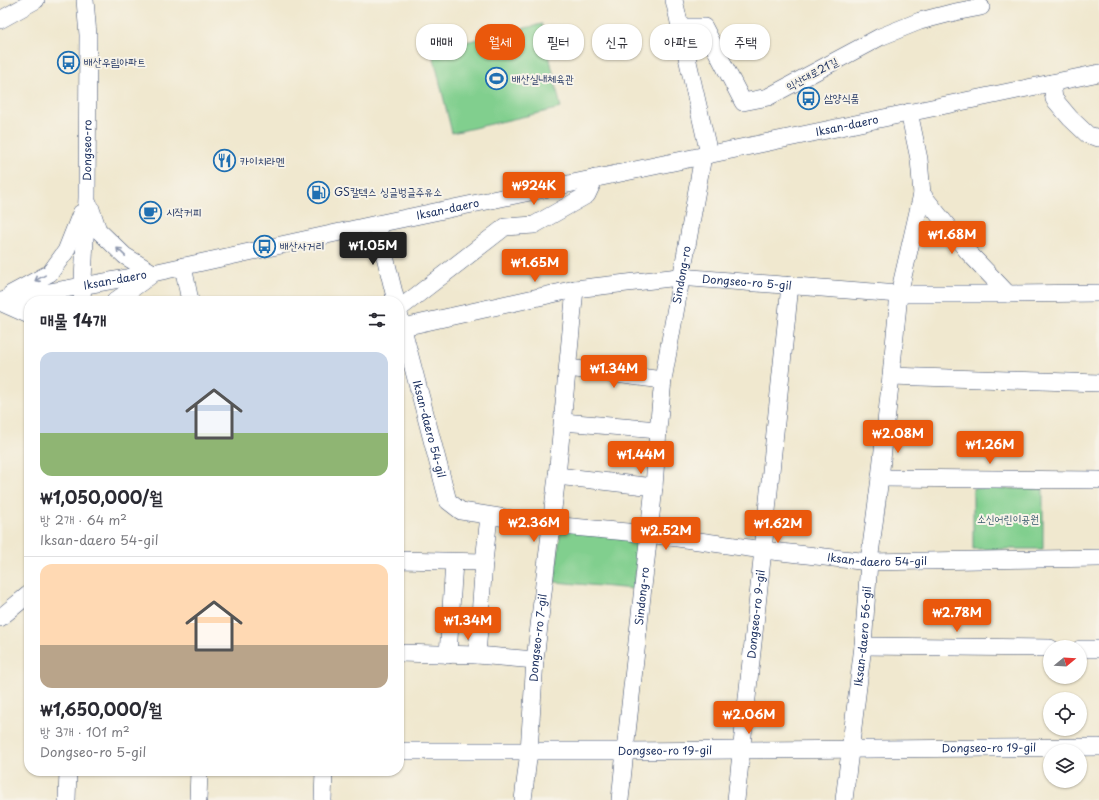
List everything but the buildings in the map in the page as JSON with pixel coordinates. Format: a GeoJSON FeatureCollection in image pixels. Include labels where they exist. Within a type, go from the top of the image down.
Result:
{"type":"FeatureCollection","features":[{"type":"Feature","properties":{"kind":"street"},"geometry":{"type":"LineString","coordinates":[[0,20],[36,0]]}},
{"type":"Feature","properties":{"kind":"street","name":"Dongseo-ro"},"geometry":{"type":"LineString","coordinates":[[82,293],[87,198],[88,35],[85,0]]}},
{"type":"Feature","properties":{"kind":"street"},"geometry":{"type":"LineString","coordinates":[[674,0],[679,24]]}},
{"type":"Feature","properties":{"kind":"street","name":"익산대로21길"},"geometry":{"type":"LineString","coordinates":[[712,43],[743,102],[768,97],[880,37],[920,21],[981,7]]}},
{"type":"Feature","properties":{"kind":"street"},"geometry":{"type":"LineString","coordinates":[[687,60],[706,155]]}},
{"type":"Feature","properties":{"kind":"street","name":"Iksan-daero"},"geometry":{"type":"LineString","coordinates":[[51,296],[82,293],[183,266],[1099,72]]}},
{"type":"Feature","properties":{"kind":"street"},"geometry":{"type":"LineString","coordinates":[[1052,83],[1054,99],[1070,118],[1088,135],[1099,138]]}},
{"type":"Feature","properties":{"kind":"street","name":"Iksan-daero 56-gil"},"geometry":{"type":"LineString","coordinates":[[844,800],[863,646],[869,562],[880,478],[899,294],[922,194],[918,159],[909,112]]}},
{"type":"Feature","properties":{"kind":"street","name":"Sindong-ro"},"geometry":{"type":"LineString","coordinates":[[620,800],[654,487],[663,380],[681,277],[706,155]]}},
{"type":"Feature","properties":{"kind":"street"},"geometry":{"type":"LineString","coordinates":[[404,306],[505,227],[534,225],[587,195],[595,178]]}},
{"type":"Feature","properties":{"kind":"street"},"geometry":{"type":"LineString","coordinates":[[922,194],[968,252],[1008,294]]}},
{"type":"Feature","properties":{"kind":"street"},"geometry":{"type":"LineString","coordinates":[[87,198],[98,230],[125,256],[153,273],[122,296]]}},
{"type":"Feature","properties":{"kind":"street"},"geometry":{"type":"LineString","coordinates":[[0,301],[50,273],[66,251],[87,198]]}},
{"type":"Feature","properties":{"kind":"street"},"geometry":{"type":"LineString","coordinates":[[377,224],[395,296]]}},
{"type":"Feature","properties":{"kind":"street"},"geometry":{"type":"LineString","coordinates":[[183,266],[189,296]]}},
{"type":"Feature","properties":{"kind":"street","name":"Dongseo-ro 5-gil"},"geometry":{"type":"LineString","coordinates":[[404,322],[575,289],[681,277],[899,294],[1099,293]]}},
{"type":"Feature","properties":{"kind":"street","name":"Dongseo-ro 9-gil"},"geometry":{"type":"LineString","coordinates":[[736,800],[790,285]]}},
{"type":"Feature","properties":{"kind":"street","name":"Dongseo-ro 7-gil"},"geometry":{"type":"LineString","coordinates":[[523,800],[535,660],[563,422],[575,289]]}},
{"type":"Feature","properties":{"kind":"street","name":"Iksan-daero"},"geometry":{"type":"LineString","coordinates":[[0,301],[24,299]]}},
{"type":"Feature","properties":{"kind":"street"},"geometry":{"type":"LineString","coordinates":[[0,301],[24,312]]}},
{"type":"Feature","properties":{"kind":"street","name":"Iksan-daero 54-gil"},"geometry":{"type":"LineString","coordinates":[[404,338],[448,501],[461,511],[550,525],[649,534],[763,550],[869,562],[1099,558]]}},
{"type":"Feature","properties":{"kind":"street"},"geometry":{"type":"LineString","coordinates":[[568,368],[663,380]]}},
{"type":"Feature","properties":{"kind":"street"},"geometry":{"type":"LineString","coordinates":[[891,376],[1099,383]]}},
{"type":"Feature","properties":{"kind":"street"},"geometry":{"type":"LineString","coordinates":[[563,422],[658,430]]}},
{"type":"Feature","properties":{"kind":"street"},"geometry":{"type":"LineString","coordinates":[[557,476],[654,487]]}},
{"type":"Feature","properties":{"kind":"street"},"geometry":{"type":"LineString","coordinates":[[880,478],[1099,480]]}},
{"type":"Feature","properties":{"kind":"street"},"geometry":{"type":"LineString","coordinates":[[477,655],[489,516]]}},
{"type":"Feature","properties":{"kind":"street"},"geometry":{"type":"LineString","coordinates":[[404,560],[484,562]]}},
{"type":"Feature","properties":{"kind":"street"},"geometry":{"type":"LineString","coordinates":[[448,655],[454,562]]}},
{"type":"Feature","properties":{"kind":"street"},"geometry":{"type":"LineString","coordinates":[[0,618],[24,598]]}},
{"type":"Feature","properties":{"kind":"street"},"geometry":{"type":"LineString","coordinates":[[863,646],[1043,648]]}},
{"type":"Feature","properties":{"kind":"street"},"geometry":{"type":"LineString","coordinates":[[1087,649],[1099,649]]}},
{"type":"Feature","properties":{"kind":"street"},"geometry":{"type":"LineString","coordinates":[[404,653],[477,655],[535,660]]}},
{"type":"Feature","properties":{"kind":"street","name":"Dongseo-ro 19-gil"},"geometry":{"type":"LineString","coordinates":[[404,751],[625,751],[1099,747]]}},
{"type":"Feature","properties":{"kind":"street"},"geometry":{"type":"LineString","coordinates":[[67,800],[68,776]]}},
{"type":"Feature","properties":{"kind":"street"},"geometry":{"type":"LineString","coordinates":[[198,800],[199,776]]}},
{"type":"Feature","properties":{"kind":"street"},"geometry":{"type":"LineString","coordinates":[[323,800],[324,776]]}},
{"type":"Feature","properties":{"kind":"green space","name":"배산실내체육관"},"geometry":{"type":"Polygon","coordinates":[[[533,26],[533,60],[550,60],[561,108],[452,133],[434,60],[467,60],[467,42],[475,40],[475,60],[525,60],[525,28],[533,26]]]}},
{"type":"Feature","properties":{"kind":"green space","name":"소신어린이공원"},"geometry":{"type":"Polygon","coordinates":[[[973,488],[1043,489],[1043,549],[973,549],[973,488]]]}},
{"type":"Feature","properties":{"kind":"green space"},"geometry":{"type":"Polygon","coordinates":[[[561,526],[639,542],[634,589],[555,582],[561,526]]]}},
{"type":"Feature","properties":{"kind":"place","name":"배산우림아파트"},"geometry":{"type":"Point","coordinates":[69,62]}},
{"type":"Feature","properties":{"kind":"place","name":"배산실내체육관"},"geometry":{"type":"Point","coordinates":[497,79]}},
{"type":"Feature","properties":{"kind":"place","name":"삼양식품"},"geometry":{"type":"Point","coordinates":[809,98]}},
{"type":"Feature","properties":{"kind":"place","name":"카이치라멘"},"geometry":{"type":"Point","coordinates":[225,161]}},
{"type":"Feature","properties":{"kind":"place","name":"GS칼텍스 싱글벙글주유소"},"geometry":{"type":"Point","coordinates":[319,192]}},
{"type":"Feature","properties":{"kind":"place","name":"시작커피"},"geometry":{"type":"Point","coordinates":[151,212]}},
{"type":"Feature","properties":{"kind":"place","name":"배산사거리"},"geometry":{"type":"Point","coordinates":[265,246]}}]}
